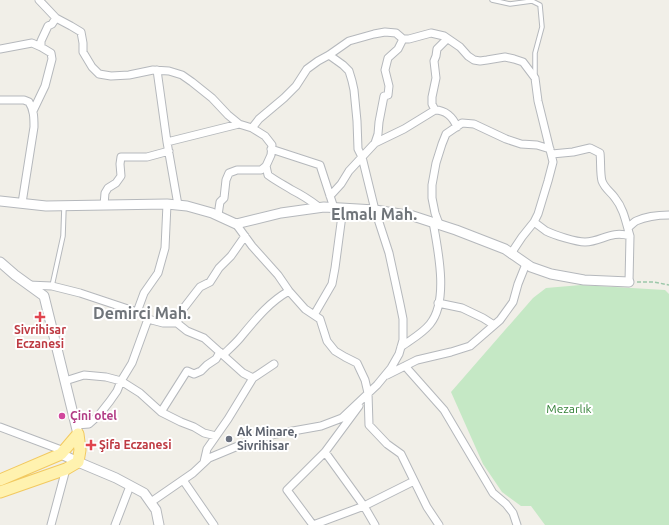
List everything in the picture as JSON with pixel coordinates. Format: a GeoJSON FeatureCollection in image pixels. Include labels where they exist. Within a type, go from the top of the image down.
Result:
{"type":"FeatureCollection","features":[{"type":"Feature","properties":{"kind":"main road"},"geometry":{"type":"LineString","coordinates":[[0,489],[63,452],[77,430]]}},
{"type":"Feature","properties":{"kind":"main road"},"geometry":{"type":"LineString","coordinates":[[0,489],[66,469],[78,462],[80,450],[77,430]]}},
{"type":"Feature","properties":{"kind":"street"},"geometry":{"type":"LineString","coordinates":[[39,0],[56,18],[81,32],[84,52],[92,67],[99,74],[111,76],[129,75],[156,70],[169,71],[182,75],[212,98],[239,124],[252,128],[265,136],[272,145],[271,155],[266,166],[261,170],[237,170],[229,173],[226,180],[224,198],[220,202],[218,215]]}},
{"type":"Feature","properties":{"kind":"street"},"geometry":{"type":"LineString","coordinates":[[41,47],[41,41],[48,26],[52,24],[56,18]]}},
{"type":"Feature","properties":{"kind":"street"},"geometry":{"type":"LineString","coordinates":[[252,128],[259,119],[296,86],[307,69],[318,61],[329,56],[349,41],[374,34],[385,32],[396,33],[403,39],[409,39],[421,37],[431,33],[444,36],[460,47],[474,60],[480,61],[505,57],[523,62],[535,78],[538,101],[553,162],[540,209],[534,222],[522,237],[512,255]]}},
{"type":"Feature","properties":{"kind":"street"},"geometry":{"type":"LineString","coordinates":[[375,143],[378,134],[378,122],[384,96],[388,94],[389,86],[386,70],[388,58],[398,49],[403,39]]}},
{"type":"Feature","properties":{"kind":"street"},"geometry":{"type":"LineString","coordinates":[[435,110],[432,104],[432,97],[436,78],[434,61],[436,49],[447,39]]}},
{"type":"Feature","properties":{"kind":"street"},"geometry":{"type":"LineString","coordinates":[[0,49],[32,43],[51,53],[52,59],[45,86],[33,111]]}},
{"type":"Feature","properties":{"kind":"street"},"geometry":{"type":"LineString","coordinates":[[151,502],[193,473],[209,458],[250,441],[276,434],[321,426],[342,418],[383,377],[391,368],[399,354],[403,340],[400,304],[389,253],[375,210],[362,157],[358,149],[354,90],[349,71],[329,56]]}},
{"type":"Feature","properties":{"kind":"street"},"geometry":{"type":"LineString","coordinates":[[156,70],[178,205]]}},
{"type":"Feature","properties":{"kind":"street"},"geometry":{"type":"LineString","coordinates":[[0,100],[24,100],[29,102],[33,111],[34,127],[22,203]]}},
{"type":"Feature","properties":{"kind":"street"},"geometry":{"type":"LineString","coordinates":[[330,196],[341,184],[349,171],[375,143],[404,129],[435,110],[441,110],[446,113],[452,118],[456,127]]}},
{"type":"Feature","properties":{"kind":"street"},"geometry":{"type":"LineString","coordinates":[[236,224],[281,212],[319,208],[375,210],[413,216],[436,223],[456,230],[505,249],[531,267],[550,274],[584,280],[629,282],[630,236],[623,212],[615,197],[605,188],[601,179],[600,153],[590,148],[573,152],[551,151],[538,145],[521,144],[506,139],[474,124],[462,123],[446,134],[436,163],[432,185],[432,198],[435,213],[436,223],[441,274],[437,311],[430,324],[401,348]]}},
{"type":"Feature","properties":{"kind":"street"},"geometry":{"type":"LineString","coordinates":[[167,142],[239,124]]}},
{"type":"Feature","properties":{"kind":"street"},"geometry":{"type":"LineString","coordinates":[[271,149],[320,165],[330,196],[338,208],[335,268],[332,284],[314,315]]}},
{"type":"Feature","properties":{"kind":"street"},"geometry":{"type":"LineString","coordinates":[[104,205],[105,193],[108,188],[116,183],[121,176],[121,157],[147,157],[169,150]]}},
{"type":"Feature","properties":{"kind":"street"},"geometry":{"type":"LineString","coordinates":[[266,166],[268,175],[311,201],[319,208]]}},
{"type":"Feature","properties":{"kind":"street"},"geometry":{"type":"LineString","coordinates":[[0,201],[46,206],[178,205],[187,206],[218,215],[236,224],[263,260],[278,275],[289,291],[305,309],[320,319],[328,341],[335,351],[357,363],[365,380],[368,393],[369,425],[387,444],[401,454],[426,507],[439,525]]}},
{"type":"Feature","properties":{"kind":"street"},"geometry":{"type":"LineString","coordinates":[[137,312],[144,293],[158,273],[165,248],[167,204]]}},
{"type":"Feature","properties":{"kind":"street"},"geometry":{"type":"LineString","coordinates":[[628,228],[635,222],[647,218],[669,215]]}},
{"type":"Feature","properties":{"kind":"street"},"geometry":{"type":"LineString","coordinates":[[534,222],[548,231],[585,242],[615,234],[630,236]]}},
{"type":"Feature","properties":{"kind":"street"},"geometry":{"type":"LineString","coordinates":[[177,323],[183,310],[200,287],[210,282],[219,268],[231,256],[245,236]]}},
{"type":"Feature","properties":{"kind":"street"},"geometry":{"type":"LineString","coordinates":[[0,262],[44,296],[77,430],[89,424],[99,416],[114,396],[132,362],[148,319]]}},
{"type":"Feature","properties":{"kind":"street"},"geometry":{"type":"LineString","coordinates":[[383,377],[417,360],[470,346],[500,320],[513,302],[526,264]]}},
{"type":"Feature","properties":{"kind":"street"},"geometry":{"type":"LineString","coordinates":[[28,285],[52,286],[80,293],[137,312],[148,319],[163,323],[177,323],[188,331],[204,338],[243,373],[252,378]]}},
{"type":"Feature","properties":{"kind":"street"},"geometry":{"type":"LineString","coordinates":[[161,412],[187,371],[194,374],[201,371],[239,339],[269,304],[289,291]]}},
{"type":"Feature","properties":{"kind":"street"},"geometry":{"type":"LineString","coordinates":[[438,303],[462,308],[494,324]]}},
{"type":"Feature","properties":{"kind":"street"},"geometry":{"type":"LineString","coordinates":[[204,462],[207,449],[228,419],[252,378],[274,364]]}},
{"type":"Feature","properties":{"kind":"street"},"geometry":{"type":"LineString","coordinates":[[405,366],[444,410],[493,493],[506,504],[513,513],[517,525]]}},
{"type":"Feature","properties":{"kind":"street"},"geometry":{"type":"LineString","coordinates":[[65,382],[84,375],[106,377],[121,381],[140,393],[161,412],[204,433],[216,436]]}},
{"type":"Feature","properties":{"kind":"street"},"geometry":{"type":"LineString","coordinates":[[368,393],[325,452],[287,490],[313,525],[364,506],[414,481]]}},
{"type":"Feature","properties":{"kind":"street"},"geometry":{"type":"LineString","coordinates":[[0,427],[63,452],[78,462],[116,478],[144,493],[156,510],[159,525]]}},
{"type":"Feature","properties":{"kind":"street"},"geometry":{"type":"LineString","coordinates":[[325,452],[364,506],[375,525]]}},
{"type":"Feature","properties":{"kind":"street"},"geometry":{"type":"LineString","coordinates":[[51,525],[66,469]]}},
{"type":"Feature","properties":{"kind":"street"},"geometry":{"type":"LineString","coordinates":[[183,480],[214,525]]}},
{"type":"Feature","properties":{"kind":"street"},"geometry":{"type":"LineString","coordinates":[[115,525],[130,486]]}},
{"type":"Feature","properties":{"kind":"lane"},"geometry":{"type":"LineString","coordinates":[[492,0],[510,4],[532,1],[540,5],[542,27],[535,52],[535,78]]}},
{"type":"Feature","properties":{"kind":"lane"},"geometry":{"type":"LineString","coordinates":[[52,286],[63,236],[64,206]]}},
{"type":"Feature","properties":{"kind":"path"},"geometry":{"type":"LineString","coordinates":[[629,282],[654,282],[669,285]]}},
{"type":"Feature","properties":{"kind":"green space","name":"Mezarlık"},"geometry":{"type":"Polygon","coordinates":[[[581,285],[665,290],[669,294],[669,525],[545,525],[531,506],[521,506],[502,492],[483,464],[451,392],[533,298],[546,288],[581,285]]]}},
{"type":"Feature","properties":{"kind":"place","name":"Sivrihisar Eczanesi"},"geometry":{"type":"Point","coordinates":[40,317]}},
{"type":"Feature","properties":{"kind":"place","name":"Çini otel"},"geometry":{"type":"Point","coordinates":[62,416]}},
{"type":"Feature","properties":{"kind":"place","name":"Ak Minare, Sivrihisar"},"geometry":{"type":"Point","coordinates":[229,439]}},
{"type":"Feature","properties":{"kind":"place","name":"Şifa Eczanesi"},"geometry":{"type":"Point","coordinates":[91,445]}},
{"type":"Feature","properties":{"kind":"district","name":"Elmalı Mah."},"geometry":{"type":"Point","coordinates":[374,214]}},
{"type":"Feature","properties":{"kind":"district","name":"Demirci Mah."},"geometry":{"type":"Point","coordinates":[142,313]}}]}
